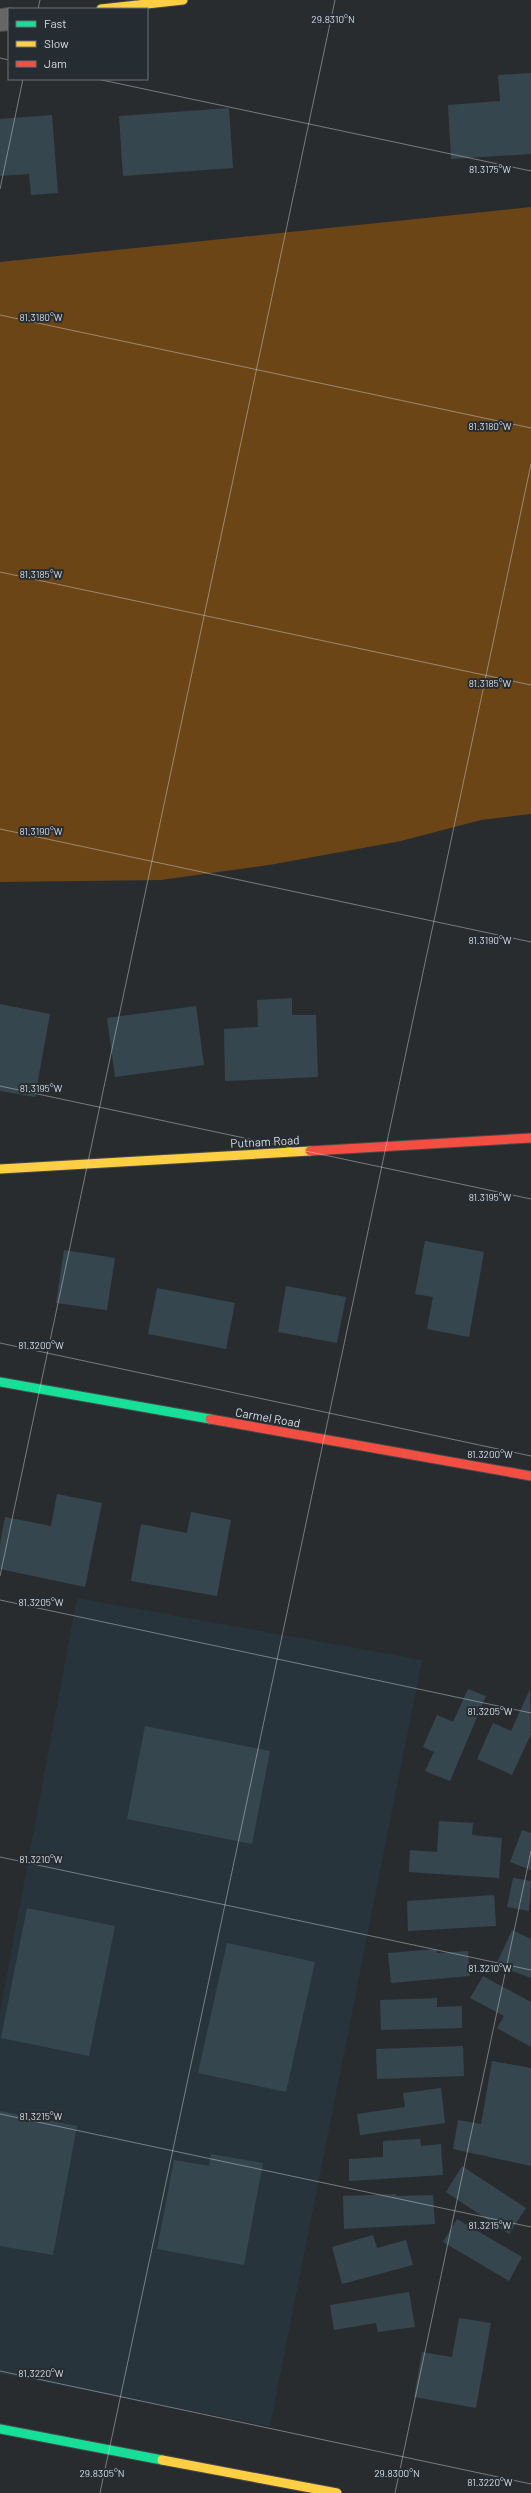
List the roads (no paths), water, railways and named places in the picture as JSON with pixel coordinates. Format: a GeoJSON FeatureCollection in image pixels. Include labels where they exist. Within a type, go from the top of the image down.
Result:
{"type":"FeatureCollection","features":[{"type":"Feature","properties":{"kind":"street"},"geometry":{"type":"LineString","coordinates":[[110,8],[183,0]]}},
{"type":"Feature","properties":{"kind":"street","name":"Putnam Road"},"geometry":{"type":"LineString","coordinates":[[0,1169],[531,1138]]}},
{"type":"Feature","properties":{"kind":"street","name":"Carmel Road"},"geometry":{"type":"LineString","coordinates":[[0,1382],[531,1476]]}},
{"type":"Feature","properties":{"kind":"street"},"geometry":{"type":"LineString","coordinates":[[0,2429],[337,2493]]}}]}
